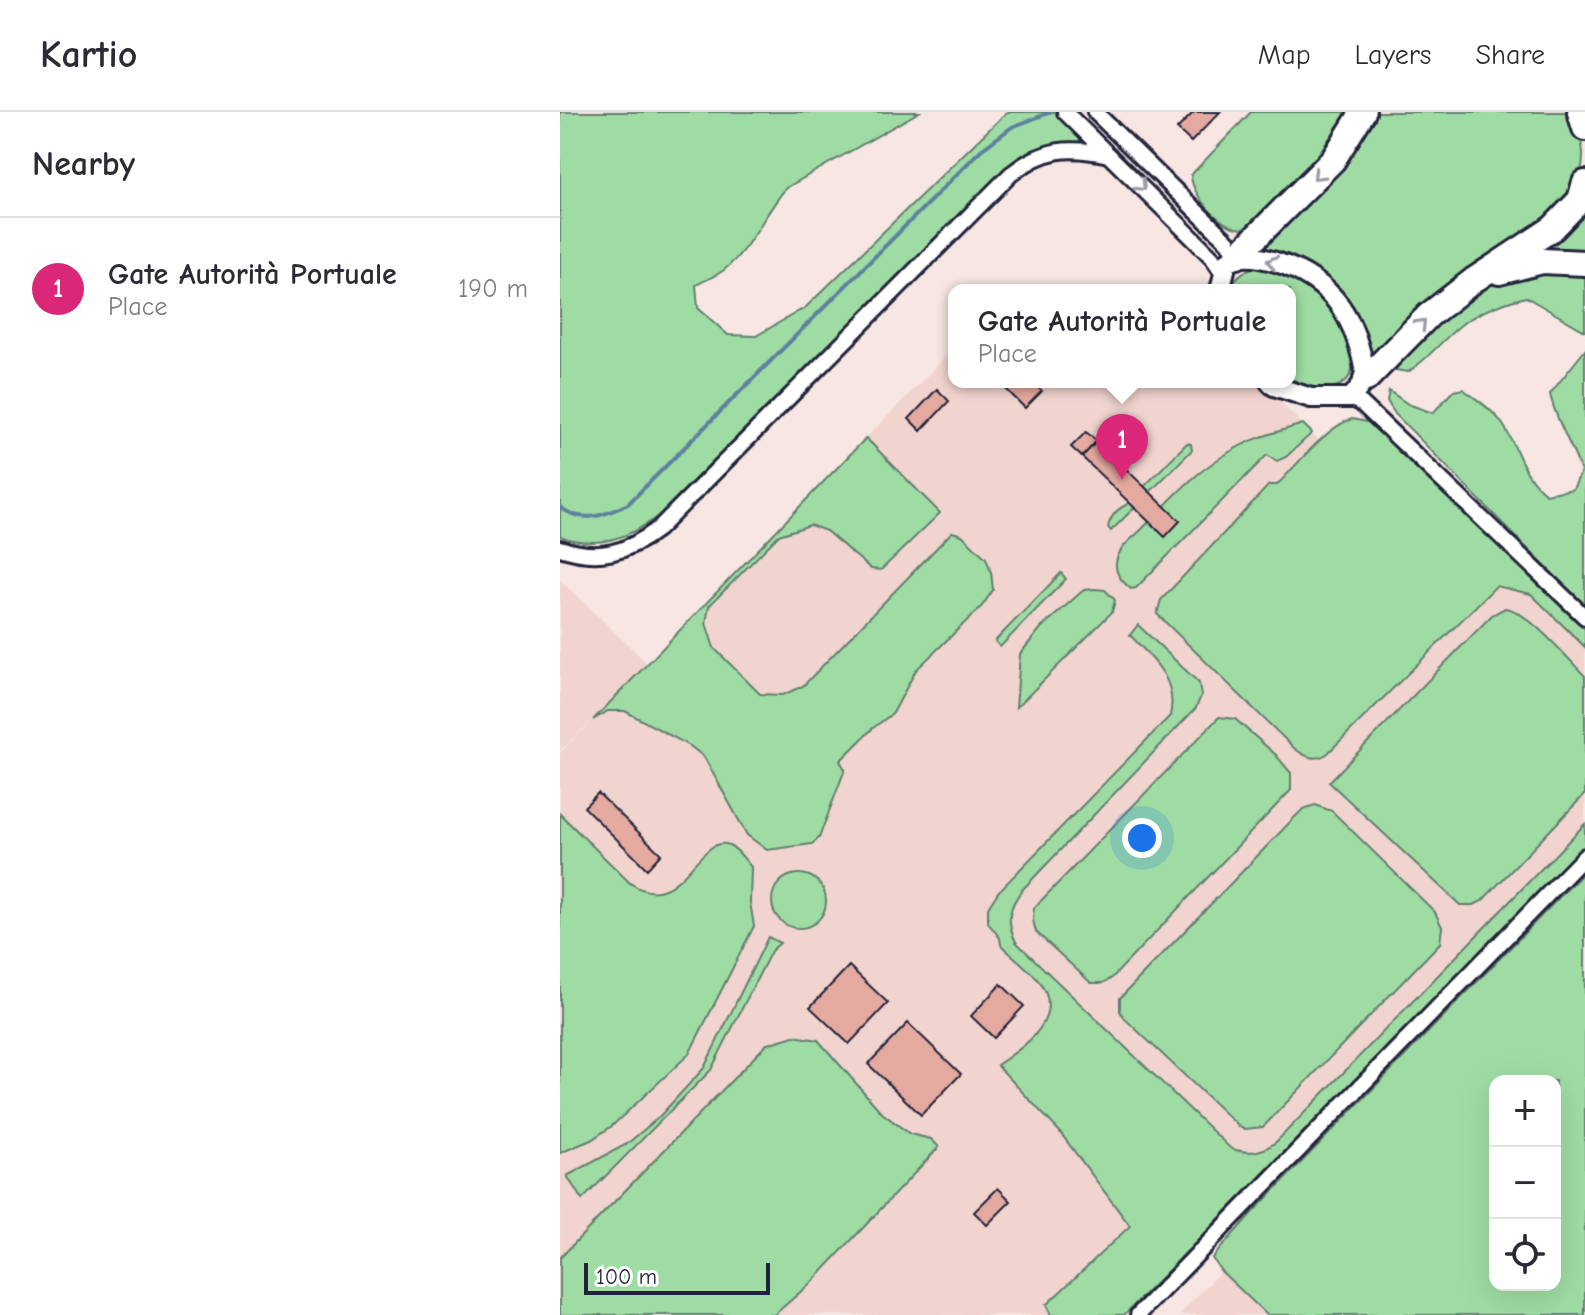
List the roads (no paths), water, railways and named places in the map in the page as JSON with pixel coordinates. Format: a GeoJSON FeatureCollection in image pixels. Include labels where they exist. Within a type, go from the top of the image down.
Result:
{"type":"FeatureCollection","features":[{"type":"Feature","properties":{"kind":"highway"},"geometry":{"type":"LineString","coordinates":[[1227,273],[1333,160],[1363,112]]}},
{"type":"Feature","properties":{"kind":"highway"},"geometry":{"type":"LineString","coordinates":[[1580,112],[1585,128]]}},
{"type":"Feature","properties":{"kind":"highway"},"geometry":{"type":"LineString","coordinates":[[1359,388],[1429,315],[1474,280],[1553,228],[1580,200],[1585,183]]}},
{"type":"Feature","properties":{"kind":"highway"},"geometry":{"type":"LineString","coordinates":[[1474,280],[1542,261],[1585,263]]}},
{"type":"Feature","properties":{"kind":"street"},"geometry":{"type":"LineString","coordinates":[[1065,112],[1227,273]]}},
{"type":"Feature","properties":{"kind":"street"},"geometry":{"type":"LineString","coordinates":[[1095,112],[1228,242],[1227,273]]}},
{"type":"Feature","properties":{"kind":"street"},"geometry":{"type":"LineString","coordinates":[[560,548],[579,555],[621,551],[641,542],[658,529],[1000,184],[1030,159],[1054,151],[1071,150],[1109,155]]}},
{"type":"Feature","properties":{"kind":"street"},"geometry":{"type":"LineString","coordinates":[[1227,273],[1266,259],[1300,270],[1330,293],[1350,319],[1362,354],[1359,388],[1362,404],[1585,617]]}},
{"type":"Feature","properties":{"kind":"street"},"geometry":{"type":"LineString","coordinates":[[1280,388],[1311,398],[1359,388]]}},
{"type":"Feature","properties":{"kind":"street"},"geometry":{"type":"LineString","coordinates":[[1138,1315],[1585,856]]}},
{"type":"Feature","properties":{"kind":"waterway"},"geometry":{"type":"LineString","coordinates":[[560,507],[586,517],[602,515],[628,504],[981,150],[1012,127],[1051,112]]}},
{"type":"Feature","properties":{"kind":"place","name":"Gate Autorità Portuale"},"geometry":{"type":"Point","coordinates":[1122,480]}}]}
